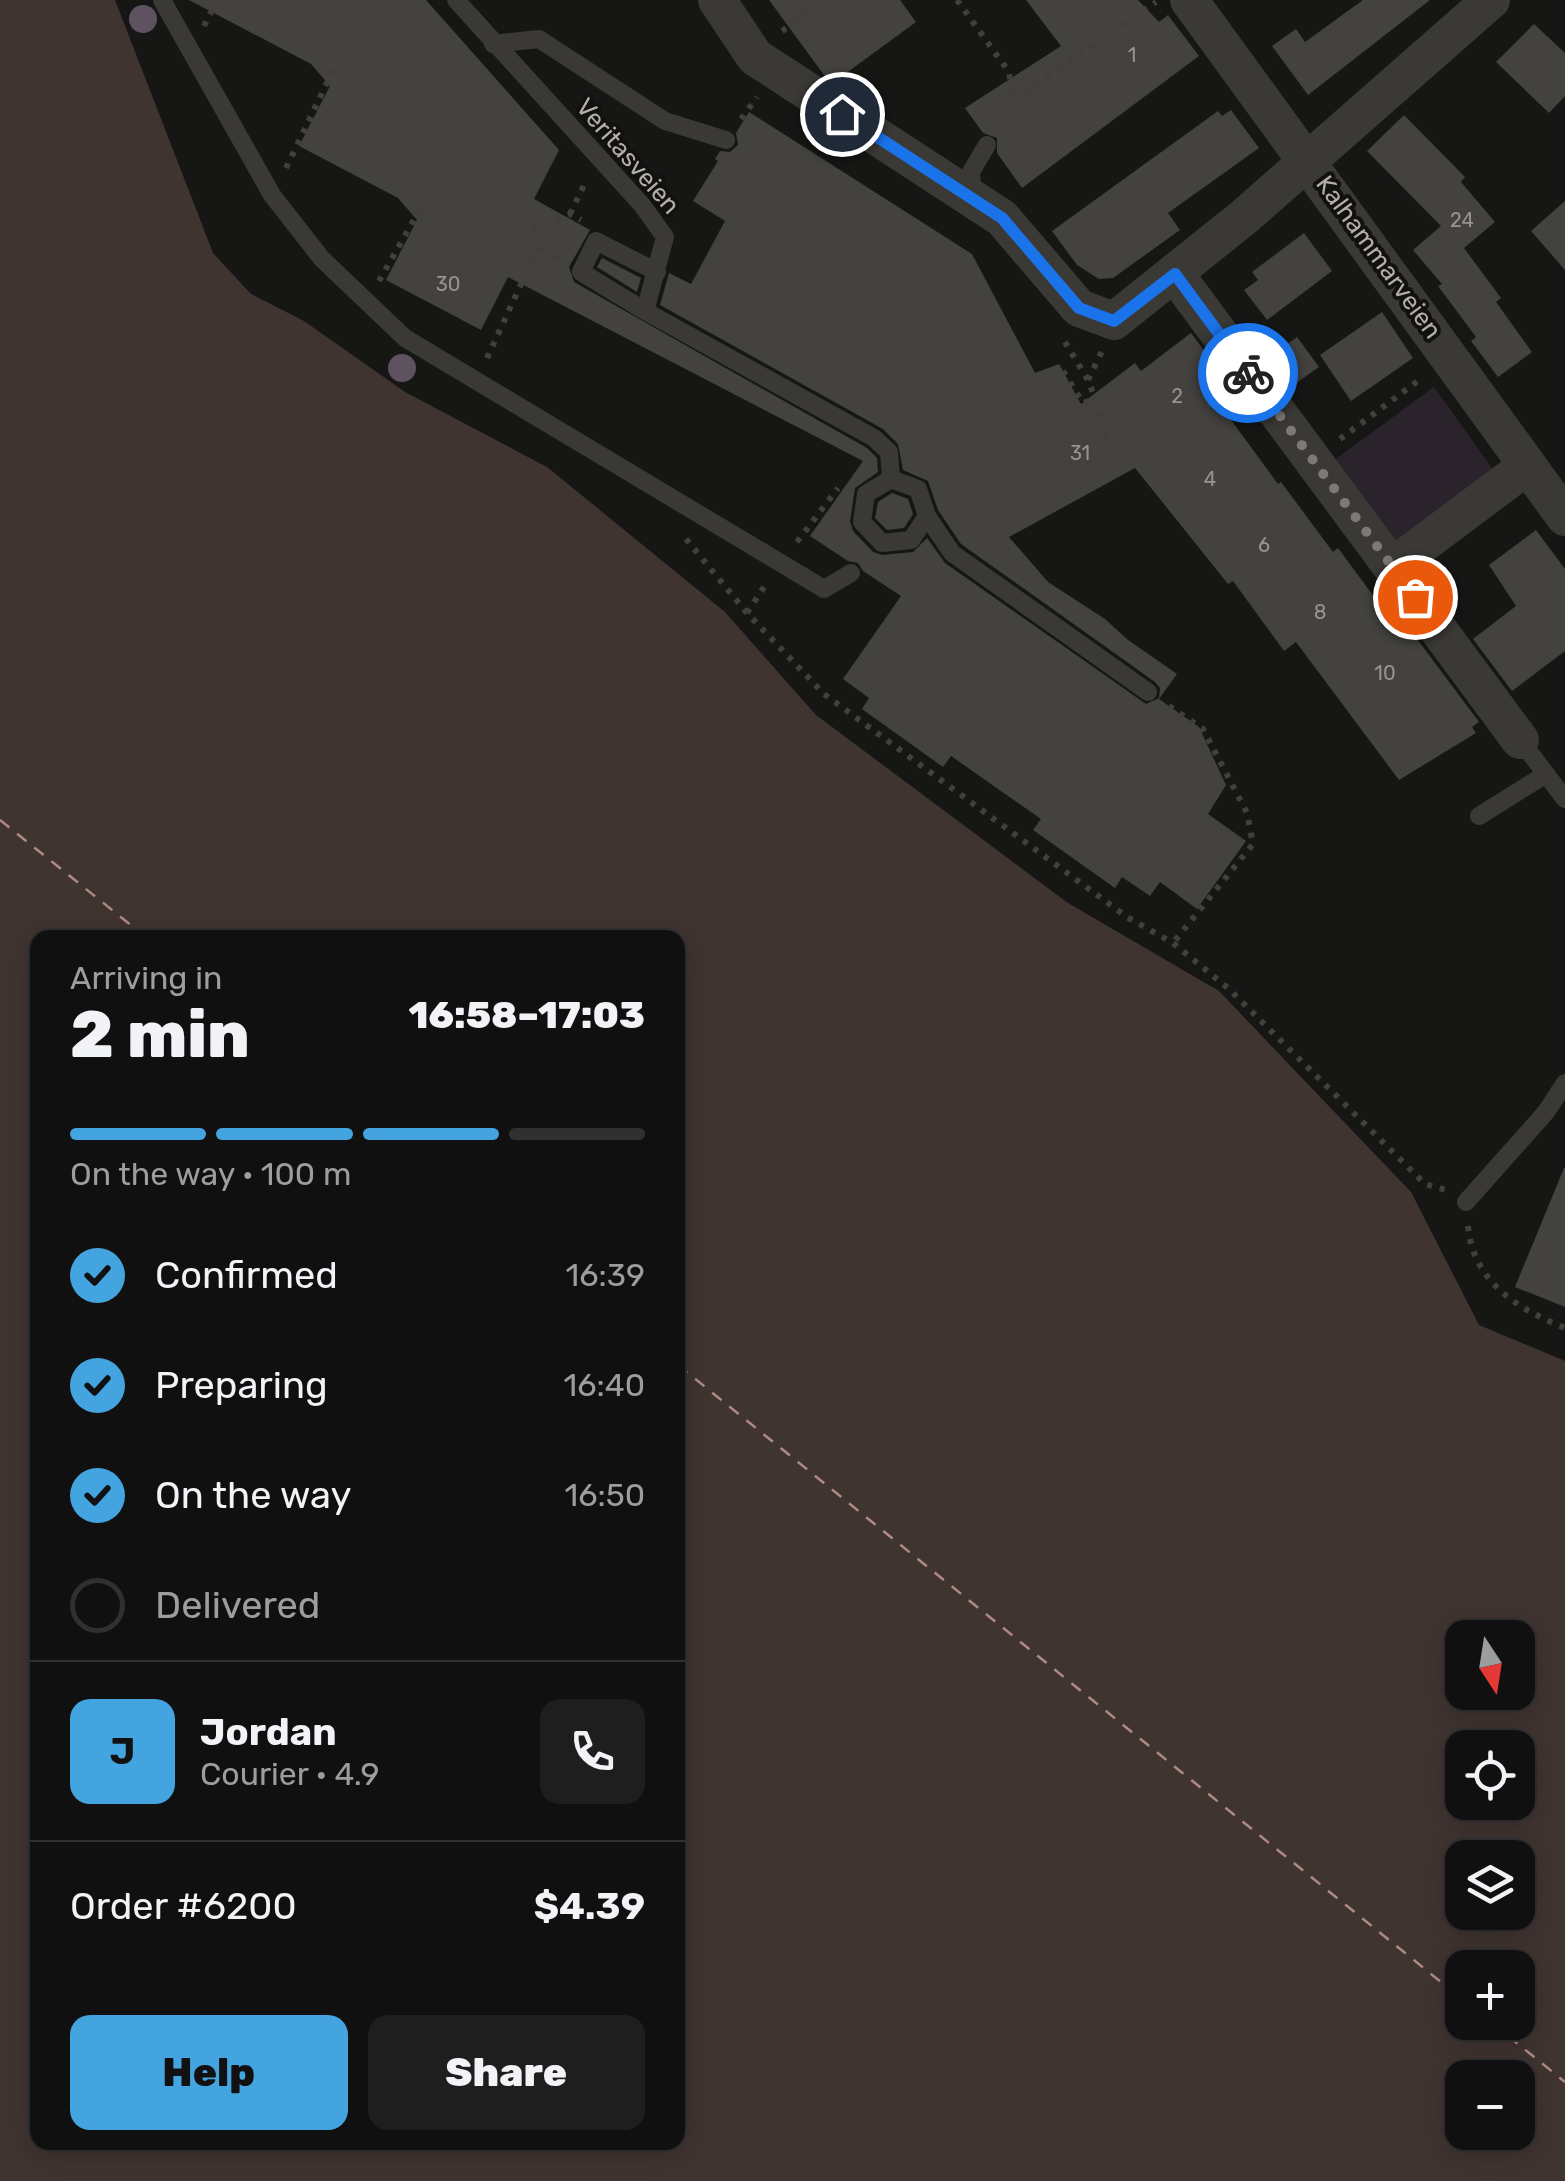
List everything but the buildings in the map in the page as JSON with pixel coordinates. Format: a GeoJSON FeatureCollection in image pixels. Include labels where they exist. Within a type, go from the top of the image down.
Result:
{"type":"FeatureCollection","features":[{"type":"Feature","properties":{"kind":"street"},"geometry":{"type":"LineString","coordinates":[[717,0],[750,72],[1002,218],[1079,308],[1114,321],[1175,274],[1492,0]]}},
{"type":"Feature","properties":{"kind":"street","name":"Kalhammarveien"},"geometry":{"type":"LineString","coordinates":[[1189,0],[1565,517]]}},
{"type":"Feature","properties":{"kind":"street"},"geometry":{"type":"LineString","coordinates":[[1175,274],[1520,740]]}},
{"type":"Feature","properties":{"kind":"street"},"geometry":{"type":"LineString","coordinates":[[1392,567],[1527,466]]}},
{"type":"Feature","properties":{"kind":"lane"},"geometry":{"type":"LineString","coordinates":[[162,0],[272,195],[322,259],[405,338],[824,590],[851,573]]}},
{"type":"Feature","properties":{"kind":"lane","name":"Veritasveien"},"geometry":{"type":"LineString","coordinates":[[456,0],[642,204],[665,237],[646,311]]}},
{"type":"Feature","properties":{"kind":"lane"},"geometry":{"type":"LineString","coordinates":[[493,44],[539,38],[665,121],[726,140]]}},
{"type":"Feature","properties":{"kind":"lane"},"geometry":{"type":"LineString","coordinates":[[973,199],[972,172],[987,145]]}},
{"type":"Feature","properties":{"kind":"lane"},"geometry":{"type":"LineString","coordinates":[[657,272],[596,241],[581,272],[874,438],[889,452],[891,478]]}},
{"type":"Feature","properties":{"kind":"lane"},"geometry":{"type":"LineString","coordinates":[[891,478],[918,489],[927,516],[952,553],[1148,692]]}},
{"type":"Feature","properties":{"kind":"lane"},"geometry":{"type":"LineString","coordinates":[[891,478],[866,494],[862,522],[882,544],[911,540],[927,516]]}},
{"type":"Feature","properties":{"kind":"lane"},"geometry":{"type":"LineString","coordinates":[[1520,740],[1565,799]]}},
{"type":"Feature","properties":{"kind":"lane"},"geometry":{"type":"LineString","coordinates":[[1479,816],[1546,774]]}},
{"type":"Feature","properties":{"kind":"lane"},"geometry":{"type":"LineString","coordinates":[[1466,1202],[1546,1112],[1565,1083]]}},
{"type":"Feature","properties":{"kind":"lane"},"geometry":{"type":"LineString","coordinates":[[1546,1112],[1565,1122]]}},
{"type":"Feature","properties":{"kind":"path"},"geometry":{"type":"LineString","coordinates":[[726,140],[757,96],[750,72],[769,41],[825,0]]}},
{"type":"Feature","properties":{"kind":"path"},"geometry":{"type":"LineString","coordinates":[[957,0],[1009,72],[1013,99],[1160,0]]}},
{"type":"Feature","properties":{"kind":"path"},"geometry":{"type":"LineString","coordinates":[[272,195],[335,66]]}},
{"type":"Feature","properties":{"kind":"path"},"geometry":{"type":"LineString","coordinates":[[570,214],[588,176]]}},
{"type":"Feature","properties":{"kind":"path"},"geometry":{"type":"LineString","coordinates":[[368,302],[419,212],[420,202]]}},
{"type":"Feature","properties":{"kind":"path"},"geometry":{"type":"LineString","coordinates":[[497,336],[538,244]]}},
{"type":"Feature","properties":{"kind":"path"},"geometry":{"type":"LineString","coordinates":[[1312,459],[1452,358]]}},
{"type":"Feature","properties":{"kind":"path"},"geometry":{"type":"LineString","coordinates":[[1088,380],[1097,367]]}},
{"type":"Feature","properties":{"kind":"path"},"geometry":{"type":"LineString","coordinates":[[1063,372],[1084,403],[1096,399]]}},
{"type":"Feature","properties":{"kind":"path"},"geometry":{"type":"LineString","coordinates":[[666,498],[696,554],[824,694],[1126,917],[1173,942],[1229,990],[1425,1184],[1466,1202],[1469,1237],[1490,1284],[1527,1313],[1565,1328]]}},
{"type":"Feature","properties":{"kind":"path"},"geometry":{"type":"LineString","coordinates":[[1148,692],[1202,728],[1246,814],[1253,844],[1173,942]]}},
{"type":"Feature","properties":{"kind":"shaded area"},"geometry":{"type":"Polygon","coordinates":[[[0,0],[115,0],[213,253],[251,294],[304,321],[405,392],[547,467],[725,612],[816,715],[1068,903],[1219,991],[1411,1192],[1479,1325],[1565,1361],[1565,2181],[0,2181],[0,0]]]}},
{"type":"Feature","properties":{"kind":"shaded area"},"geometry":{"type":"Polygon","coordinates":[[[1434,387],[1499,478],[1391,560],[1322,469],[1434,387]]]}},
{"type":"Feature","properties":{"kind":"ferry route"},"geometry":{"type":"LineString","coordinates":[[0,820],[137,930]]}},
{"type":"Feature","properties":{"kind":"ferry route"},"geometry":{"type":"LineString","coordinates":[[685,1371],[1445,1985]]}},
{"type":"Feature","properties":{"kind":"ferry route"},"geometry":{"type":"LineString","coordinates":[[1513,2040],[1565,2082]]}},
{"type":"Feature","properties":{"kind":"way so far"},"geometry":{"type":"LineString","coordinates":[[1248,373],[1415,597]]}},
{"type":"Feature","properties":{"kind":"route"},"geometry":{"type":"LineString","coordinates":[[842,114],[1002,218],[1079,308],[1114,321],[1175,274],[1248,373]]}}]}
